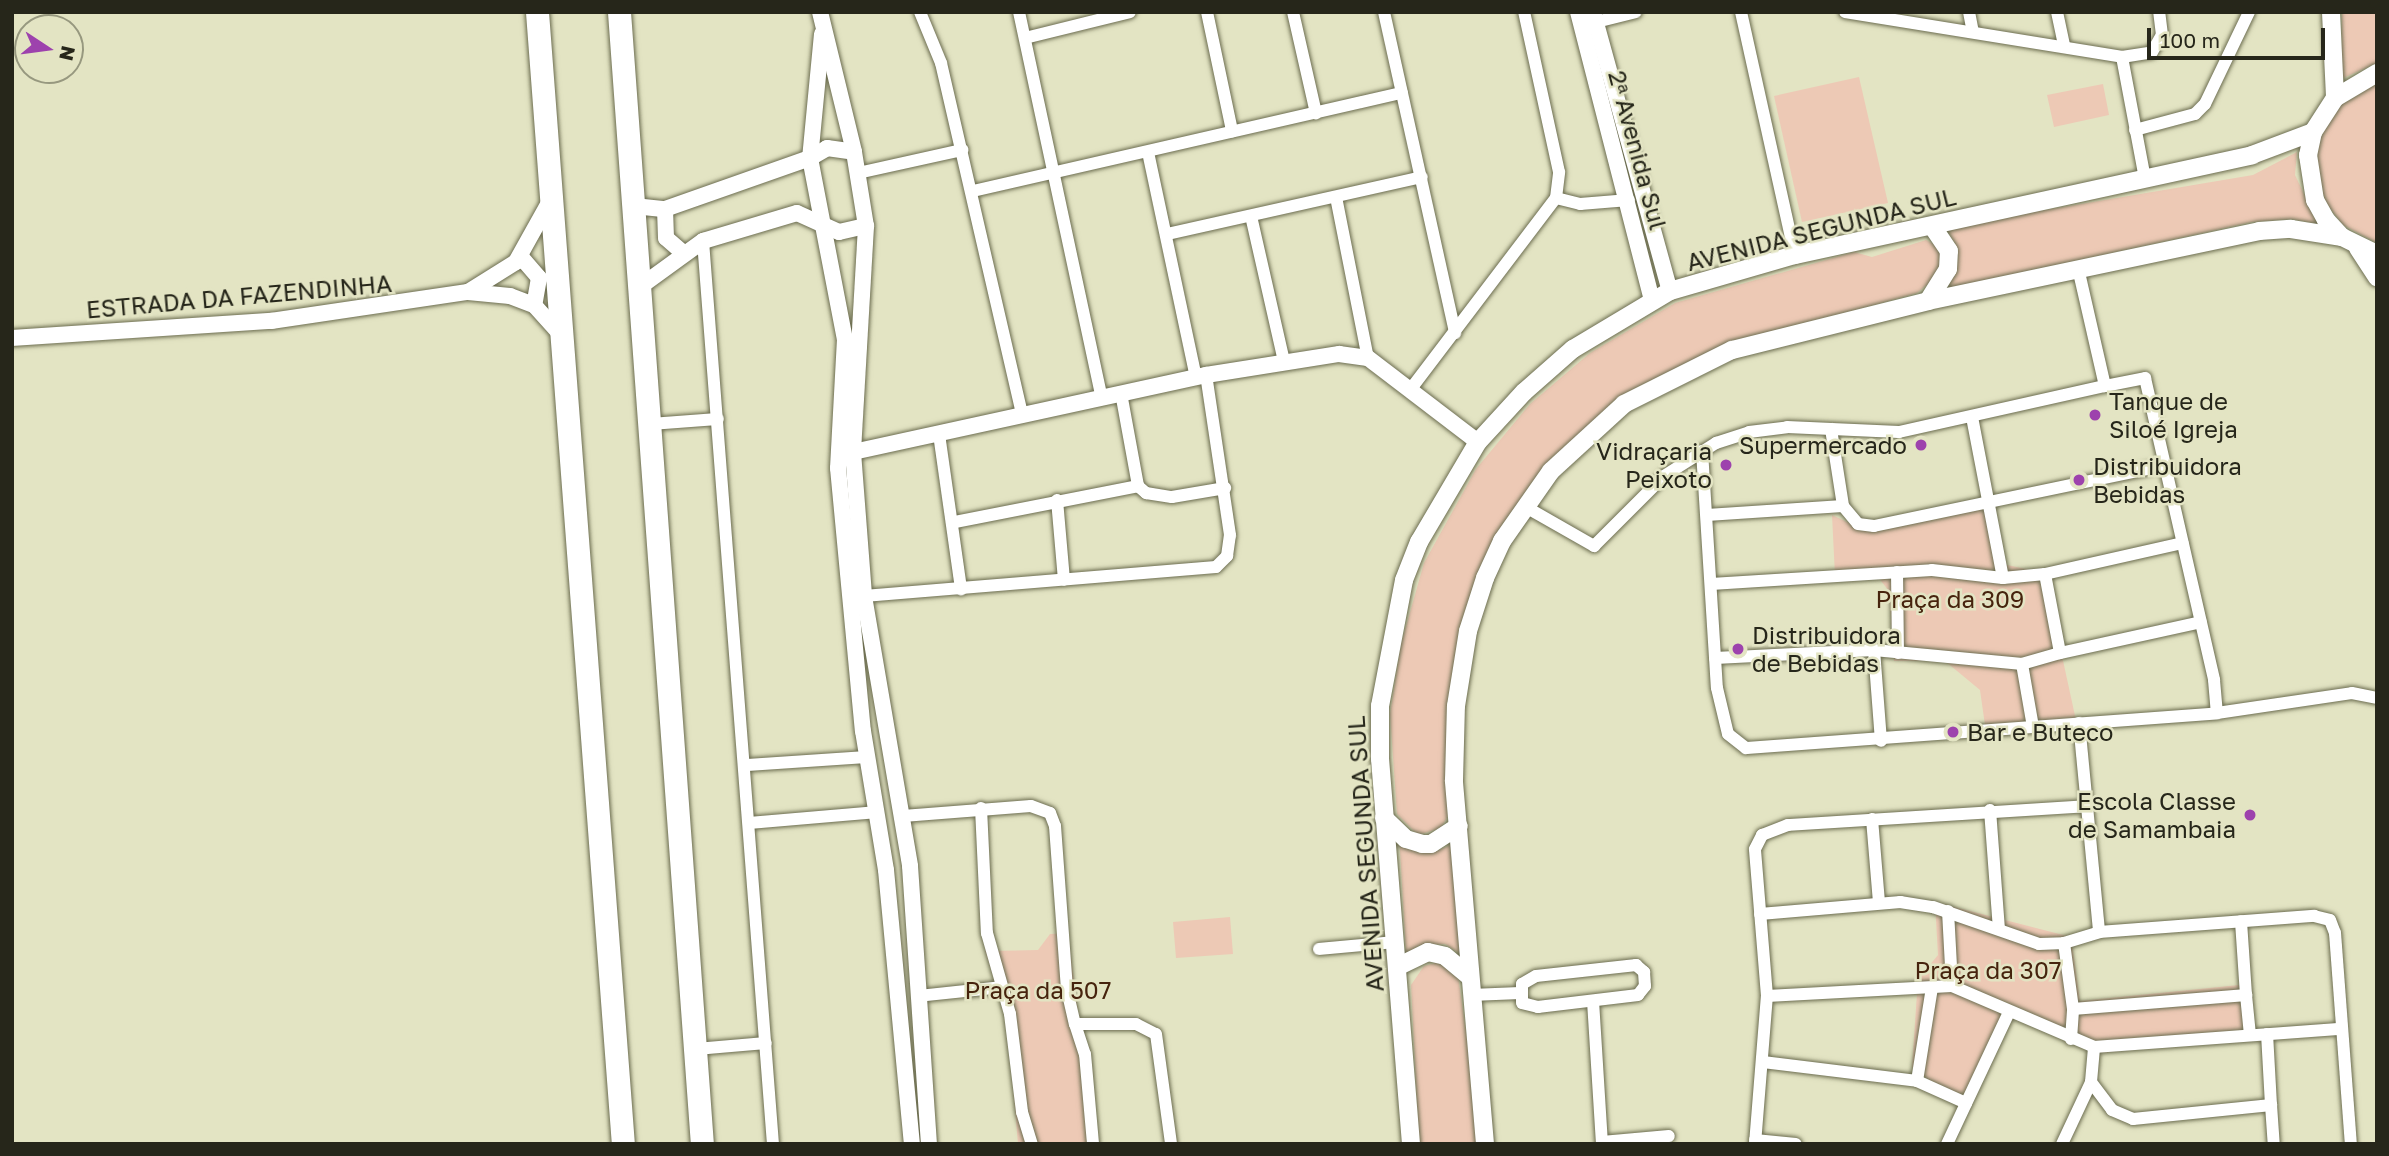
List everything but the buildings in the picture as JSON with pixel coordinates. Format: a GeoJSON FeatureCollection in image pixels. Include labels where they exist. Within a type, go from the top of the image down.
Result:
{"type":"FeatureCollection","features":[{"type":"Feature","properties":{"kind":"highway"},"geometry":{"type":"LineString","coordinates":[[537,12],[564,337],[623,1144]]}},
{"type":"Feature","properties":{"kind":"highway"},"geometry":{"type":"LineString","coordinates":[[619,12],[702,1144]]}},
{"type":"Feature","properties":{"kind":"main road"},"geometry":{"type":"LineString","coordinates":[[2331,12],[2335,98]]}},
{"type":"Feature","properties":{"kind":"main road"},"geometry":{"type":"LineString","coordinates":[[2377,74],[2335,98],[2313,132],[2309,177],[2320,210],[2342,237],[2377,254]]}},
{"type":"Feature","properties":{"kind":"main road","name":"AVENIDA SEGUNDA SUL"},"geometry":{"type":"LineString","coordinates":[[1411,1144],[1384,818],[1380,706],[1392,622],[1419,542],[1478,442],[1524,392],[1573,349],[1671,291],[1795,255],[2252,155],[2313,132]]}},
{"type":"Feature","properties":{"kind":"main road"},"geometry":{"type":"LineString","coordinates":[[1928,301],[1948,269],[1949,251],[1932,226]]}},
{"type":"Feature","properties":{"kind":"main road"},"geometry":{"type":"LineString","coordinates":[[1485,1144],[1469,976],[1459,826],[1455,706],[1468,631],[1485,578],[1524,506],[1584,436],[1623,404],[1682,371],[1732,350],[1928,301],[2259,231],[2291,229],[2342,237]]}},
{"type":"Feature","properties":{"kind":"main road"},"geometry":{"type":"LineString","coordinates":[[2358,247],[2377,277]]}},
{"type":"Feature","properties":{"kind":"main road"},"geometry":{"type":"LineString","coordinates":[[1384,818],[1406,839],[1422,844],[1431,844],[1459,826]]}},
{"type":"Feature","properties":{"kind":"main road"},"geometry":{"type":"LineString","coordinates":[[1397,967],[1428,952],[1445,956],[1469,976]]}},
{"type":"Feature","properties":{"kind":"street"},"geometry":{"type":"LineString","coordinates":[[920,12],[941,63],[1022,414]]}},
{"type":"Feature","properties":{"kind":"street"},"geometry":{"type":"LineString","coordinates":[[1019,12],[1102,398]]}},
{"type":"Feature","properties":{"kind":"street"},"geometry":{"type":"LineString","coordinates":[[1207,12],[1232,131]]}},
{"type":"Feature","properties":{"kind":"street"},"geometry":{"type":"LineString","coordinates":[[1293,12],[1316,113]]}},
{"type":"Feature","properties":{"kind":"street"},"geometry":{"type":"LineString","coordinates":[[1384,12],[1455,333]]}},
{"type":"Feature","properties":{"kind":"street"},"geometry":{"type":"LineString","coordinates":[[1410,390],[1556,198],[1559,172],[1524,12]]}},
{"type":"Feature","properties":{"kind":"street"},"geometry":{"type":"LineString","coordinates":[[1587,18],[1636,12]]}},
{"type":"Feature","properties":{"kind":"street"},"geometry":{"type":"LineString","coordinates":[[1741,12],[1795,255]]}},
{"type":"Feature","properties":{"kind":"street"},"geometry":{"type":"LineString","coordinates":[[1845,12],[2064,45],[2122,57],[2152,52],[2162,35],[2159,12]]}},
{"type":"Feature","properties":{"kind":"street"},"geometry":{"type":"LineString","coordinates":[[1969,12],[1973,32]]}},
{"type":"Feature","properties":{"kind":"street"},"geometry":{"type":"LineString","coordinates":[[2057,12],[2064,45]]}},
{"type":"Feature","properties":{"kind":"street"},"geometry":{"type":"LineString","coordinates":[[2135,130],[2195,114],[2205,104],[2249,12]]}},
{"type":"Feature","properties":{"kind":"street"},"geometry":{"type":"LineString","coordinates":[[1025,38],[1122,13]]}},
{"type":"Feature","properties":{"kind":"street","name":"2ᵃ Avenida Sul"},"geometry":{"type":"LineString","coordinates":[[1587,18],[1652,300]]}},
{"type":"Feature","properties":{"kind":"street","name":"2ᵃ Avenida Sul"},"geometry":{"type":"LineString","coordinates":[[1587,18],[1671,291]]}},
{"type":"Feature","properties":{"kind":"street"},"geometry":{"type":"LineString","coordinates":[[821,20],[854,152],[866,226],[853,452],[864,596],[910,866],[929,1144]]}},
{"type":"Feature","properties":{"kind":"street"},"geometry":{"type":"LineString","coordinates":[[821,20],[810,158],[845,339],[837,457],[863,730],[886,870],[912,1144]]}},
{"type":"Feature","properties":{"kind":"street"},"geometry":{"type":"LineString","coordinates":[[2122,57],[2145,179]]}},
{"type":"Feature","properties":{"kind":"street"},"geometry":{"type":"LineString","coordinates":[[972,191],[1402,93]]}},
{"type":"Feature","properties":{"kind":"street"},"geometry":{"type":"LineString","coordinates":[[634,206],[665,209],[810,158],[827,148],[854,152]]}},
{"type":"Feature","properties":{"kind":"street"},"geometry":{"type":"LineString","coordinates":[[858,173],[962,150]]}},
{"type":"Feature","properties":{"kind":"street"},"geometry":{"type":"LineString","coordinates":[[864,596],[1216,567],[1230,547],[1225,488],[1148,152]]}},
{"type":"Feature","properties":{"kind":"street"},"geometry":{"type":"LineString","coordinates":[[1167,234],[1422,177]]}},
{"type":"Feature","properties":{"kind":"street"},"geometry":{"type":"LineString","coordinates":[[1336,197],[1368,358]]}},
{"type":"Feature","properties":{"kind":"street","name":"ESTRADA DA FAZENDINHA"},"geometry":{"type":"LineString","coordinates":[[468,292],[521,257],[552,198]]}},
{"type":"Feature","properties":{"kind":"street"},"geometry":{"type":"LineString","coordinates":[[1556,198],[1580,204],[1629,200]]}},
{"type":"Feature","properties":{"kind":"street"},"geometry":{"type":"LineString","coordinates":[[665,209],[666,238],[682,252]]}},
{"type":"Feature","properties":{"kind":"street"},"geometry":{"type":"LineString","coordinates":[[641,286],[682,252],[703,241],[797,213],[843,233],[866,226]]}},
{"type":"Feature","properties":{"kind":"street"},"geometry":{"type":"LineString","coordinates":[[1251,216],[1284,361]]}},
{"type":"Feature","properties":{"kind":"street"},"geometry":{"type":"LineString","coordinates":[[703,241],[746,765],[773,1144]]}},
{"type":"Feature","properties":{"kind":"street"},"geometry":{"type":"LineString","coordinates":[[521,257],[539,278],[534,305],[564,337]]}},
{"type":"Feature","properties":{"kind":"street"},"geometry":{"type":"LineString","coordinates":[[2078,268],[2105,386]]}},
{"type":"Feature","properties":{"kind":"street","name":"ESTRADA DA FAZENDINHA"},"geometry":{"type":"LineString","coordinates":[[12,338],[271,321],[468,292],[510,296],[534,305]]}},
{"type":"Feature","properties":{"kind":"street"},"geometry":{"type":"LineString","coordinates":[[853,452],[1201,376],[1339,354],[1368,358],[1478,442]]}},
{"type":"Feature","properties":{"kind":"street"},"geometry":{"type":"LineString","coordinates":[[1524,506],[1594,546],[1664,476],[1702,451],[1758,430],[1831,429],[1890,433],[2145,378],[2201,622],[2217,713]]}},
{"type":"Feature","properties":{"kind":"street"},"geometry":{"type":"LineString","coordinates":[[1121,394],[1138,486]]}},
{"type":"Feature","properties":{"kind":"street"},"geometry":{"type":"LineString","coordinates":[[1972,417],[2003,578]]}},
{"type":"Feature","properties":{"kind":"street"},"geometry":{"type":"LineString","coordinates":[[650,424],[718,419]]}},
{"type":"Feature","properties":{"kind":"street"},"geometry":{"type":"LineString","coordinates":[[1831,429],[1843,506],[1865,527],[2165,465]]}},
{"type":"Feature","properties":{"kind":"street"},"geometry":{"type":"LineString","coordinates":[[939,434],[955,522],[961,589]]}},
{"type":"Feature","properties":{"kind":"street"},"geometry":{"type":"LineString","coordinates":[[1702,451],[1715,658],[1722,717],[1728,733],[1746,748],[1881,741],[2217,713],[2352,693],[2377,698]]}},
{"type":"Feature","properties":{"kind":"street"},"geometry":{"type":"LineString","coordinates":[[955,522],[1138,486],[1159,497],[1225,488]]}},
{"type":"Feature","properties":{"kind":"street"},"geometry":{"type":"LineString","coordinates":[[1057,500],[1064,580]]}},
{"type":"Feature","properties":{"kind":"street"},"geometry":{"type":"LineString","coordinates":[[1707,514],[1843,506]]}},
{"type":"Feature","properties":{"kind":"street"},"geometry":{"type":"LineString","coordinates":[[1711,584],[1932,570],[2003,578],[2045,574],[2183,543]]}},
{"type":"Feature","properties":{"kind":"street"},"geometry":{"type":"LineString","coordinates":[[1898,572],[1898,653]]}},
{"type":"Feature","properties":{"kind":"street"},"geometry":{"type":"LineString","coordinates":[[2045,574],[2060,653]]}},
{"type":"Feature","properties":{"kind":"street"},"geometry":{"type":"LineString","coordinates":[[1715,658],[1874,650],[2022,664],[2201,622]]}},
{"type":"Feature","properties":{"kind":"street"},"geometry":{"type":"LineString","coordinates":[[1874,650],[1881,741]]}},
{"type":"Feature","properties":{"kind":"street"},"geometry":{"type":"LineString","coordinates":[[2022,664],[2033,727]]}},
{"type":"Feature","properties":{"kind":"street"},"geometry":{"type":"LineString","coordinates":[[2079,723],[2099,932]]}},
{"type":"Feature","properties":{"kind":"street"},"geometry":{"type":"LineString","coordinates":[[863,730],[886,724]]}},
{"type":"Feature","properties":{"kind":"street"},"geometry":{"type":"LineString","coordinates":[[746,765],[868,757]]}},
{"type":"Feature","properties":{"kind":"street"},"geometry":{"type":"LineString","coordinates":[[1796,1144],[1755,1142],[1767,996],[1755,849],[1768,830],[1990,810],[2087,806]]}},
{"type":"Feature","properties":{"kind":"street"},"geometry":{"type":"LineString","coordinates":[[903,816],[981,808],[1039,807],[1052,818],[1067,990],[1085,1054],[1093,1144]]}},
{"type":"Feature","properties":{"kind":"street"},"geometry":{"type":"LineString","coordinates":[[981,808],[987,933],[1010,1014],[1022,1112],[1032,1144]]}},
{"type":"Feature","properties":{"kind":"street"},"geometry":{"type":"LineString","coordinates":[[1990,810],[1999,929]]}},
{"type":"Feature","properties":{"kind":"street"},"geometry":{"type":"LineString","coordinates":[[750,823],[878,812]]}},
{"type":"Feature","properties":{"kind":"street"},"geometry":{"type":"LineString","coordinates":[[1872,819],[1879,903]]}},
{"type":"Feature","properties":{"kind":"street"},"geometry":{"type":"LineString","coordinates":[[886,870],[910,866]]}},
{"type":"Feature","properties":{"kind":"street"},"geometry":{"type":"LineString","coordinates":[[1760,914],[1879,903],[1924,905],[2039,944],[2064,943],[2099,932],[2314,916],[2330,920],[2335,933],[2351,1144]]}},
{"type":"Feature","properties":{"kind":"street"},"geometry":{"type":"LineString","coordinates":[[1948,911],[1952,986]]}},
{"type":"Feature","properties":{"kind":"street"},"geometry":{"type":"LineString","coordinates":[[2241,921],[2250,1035]]}},
{"type":"Feature","properties":{"kind":"street"},"geometry":{"type":"LineString","coordinates":[[1319,949],[1395,942]]}},
{"type":"Feature","properties":{"kind":"street"},"geometry":{"type":"LineString","coordinates":[[2064,943],[2073,1009],[2071,1039]]}},
{"type":"Feature","properties":{"kind":"street"},"geometry":{"type":"LineString","coordinates":[[1630,965],[1644,972],[1645,986],[1638,995],[1593,1001],[1538,1007],[1522,1003],[1520,993],[1527,979],[1536,976],[1630,965]]}},
{"type":"Feature","properties":{"kind":"street"},"geometry":{"type":"LineString","coordinates":[[1767,996],[1952,986],[2094,1047],[2341,1029]]}},
{"type":"Feature","properties":{"kind":"street"},"geometry":{"type":"LineString","coordinates":[[918,996],[1002,987]]}},
{"type":"Feature","properties":{"kind":"street"},"geometry":{"type":"LineString","coordinates":[[1917,1081],[1931,987]]}},
{"type":"Feature","properties":{"kind":"street"},"geometry":{"type":"LineString","coordinates":[[1471,995],[1520,993]]}},
{"type":"Feature","properties":{"kind":"street"},"geometry":{"type":"LineString","coordinates":[[2073,1009],[2246,995]]}},
{"type":"Feature","properties":{"kind":"street"},"geometry":{"type":"LineString","coordinates":[[1593,1001],[1602,1143],[1669,1136]]}},
{"type":"Feature","properties":{"kind":"street"},"geometry":{"type":"LineString","coordinates":[[1947,1144],[2009,1012]]}},
{"type":"Feature","properties":{"kind":"street"},"geometry":{"type":"LineString","coordinates":[[1075,1024],[1136,1024],[1156,1034],[1171,1144]]}},
{"type":"Feature","properties":{"kind":"street"},"geometry":{"type":"LineString","coordinates":[[2267,1034],[2274,1144]]}},
{"type":"Feature","properties":{"kind":"street"},"geometry":{"type":"LineString","coordinates":[[695,1049],[766,1043]]}},
{"type":"Feature","properties":{"kind":"street"},"geometry":{"type":"LineString","coordinates":[[2062,1144],[2091,1082],[2094,1047]]}},
{"type":"Feature","properties":{"kind":"street"},"geometry":{"type":"LineString","coordinates":[[1763,1062],[1917,1081],[1966,1103]]}},
{"type":"Feature","properties":{"kind":"street"},"geometry":{"type":"LineString","coordinates":[[2091,1082],[2112,1110],[2133,1119],[2271,1105]]}},
{"type":"Feature","properties":{"kind":"green space"},"geometry":{"type":"Polygon","coordinates":[[[2342,12],[2377,12],[2377,63],[2341,79],[2342,12]]]}},
{"type":"Feature","properties":{"kind":"green space"},"geometry":{"type":"Polygon","coordinates":[[[1859,77],[1888,203],[1802,222],[1774,96],[1859,77]]]}},
{"type":"Feature","properties":{"kind":"green space"},"geometry":{"type":"Polygon","coordinates":[[[2377,82],[2377,243],[2343,225],[2326,203],[2317,176],[2317,148],[2327,122],[2344,100],[2377,82]]]}},
{"type":"Feature","properties":{"kind":"green space"},"geometry":{"type":"Polygon","coordinates":[[[2103,84],[2109,115],[2054,127],[2047,95],[2103,84]]]}},
{"type":"Feature","properties":{"kind":"green space"},"geometry":{"type":"Polygon","coordinates":[[[2297,152],[2295,175],[2318,224],[2292,219],[2252,222],[1948,289],[1957,260],[1955,243],[1945,227],[2253,175],[2297,152]]]}},
{"type":"Feature","properties":{"kind":"green space"},"geometry":{"type":"Polygon","coordinates":[[[1926,240],[1939,247],[1941,261],[1936,277],[1917,293],[1741,342],[1676,368],[1608,407],[1530,486],[1475,587],[1449,814],[1441,828],[1418,835],[1397,814],[1390,714],[1401,644],[1424,563],[1476,469],[1530,404],[1590,353],[1675,303],[1854,252],[1872,257],[1926,240]]]}},
{"type":"Feature","properties":{"kind":"green space","name":"Praça da 309"},"geometry":{"type":"Polygon","coordinates":[[[1988,507],[1998,563],[2044,573],[2077,725],[1986,732],[1980,690],[1945,661],[1894,661],[1889,591],[1874,572],[1835,576],[1832,515],[1862,529],[1988,507]]]}},
{"type":"Feature","properties":{"kind":"green space"},"geometry":{"type":"Polygon","coordinates":[[[1399,834],[1424,850],[1437,851],[1455,843],[1464,956],[1445,944],[1420,945],[1406,954],[1399,834]]]}},
{"type":"Feature","properties":{"kind":"green space","name":"Praça da 307"},"geometry":{"type":"Polygon","coordinates":[[[1935,902],[2071,937],[2080,1001],[2249,984],[2253,1037],[2100,1053],[2012,1017],[1969,1111],[1912,1067],[1918,979],[1938,955],[1935,902]]]}},
{"type":"Feature","properties":{"kind":"green space"},"geometry":{"type":"Polygon","coordinates":[[[1230,917],[1233,954],[1176,958],[1173,922],[1230,917]]]}},
{"type":"Feature","properties":{"kind":"green space","name":"Praça da 507"},"geometry":{"type":"Polygon","coordinates":[[[1068,933],[1095,1144],[1018,1144],[1007,1017],[985,951],[1038,950],[1050,934],[1068,933]]]}},
{"type":"Feature","properties":{"kind":"green space"},"geometry":{"type":"Polygon","coordinates":[[[1439,962],[1458,976],[1482,1144],[1419,1144],[1411,985],[1424,966],[1439,962]]]}},
{"type":"Feature","properties":{"kind":"place","name":"Tanque de Siloé Igreja"},"geometry":{"type":"Point","coordinates":[2095,415]}},
{"type":"Feature","properties":{"kind":"place","name":"Supermercado"},"geometry":{"type":"Point","coordinates":[1921,445]}},
{"type":"Feature","properties":{"kind":"place","name":"Vidraçaria Peixoto"},"geometry":{"type":"Point","coordinates":[1726,465]}},
{"type":"Feature","properties":{"kind":"place","name":"Distribuidora Bebidas"},"geometry":{"type":"Point","coordinates":[2079,480]}},
{"type":"Feature","properties":{"kind":"place","name":"Distribuidora de Bebidas"},"geometry":{"type":"Point","coordinates":[1738,649]}},
{"type":"Feature","properties":{"kind":"place","name":"Bar e Buteco"},"geometry":{"type":"Point","coordinates":[1953,732]}},
{"type":"Feature","properties":{"kind":"place","name":"Escola Classe de Samambaia"},"geometry":{"type":"Point","coordinates":[2250,815]}}]}
